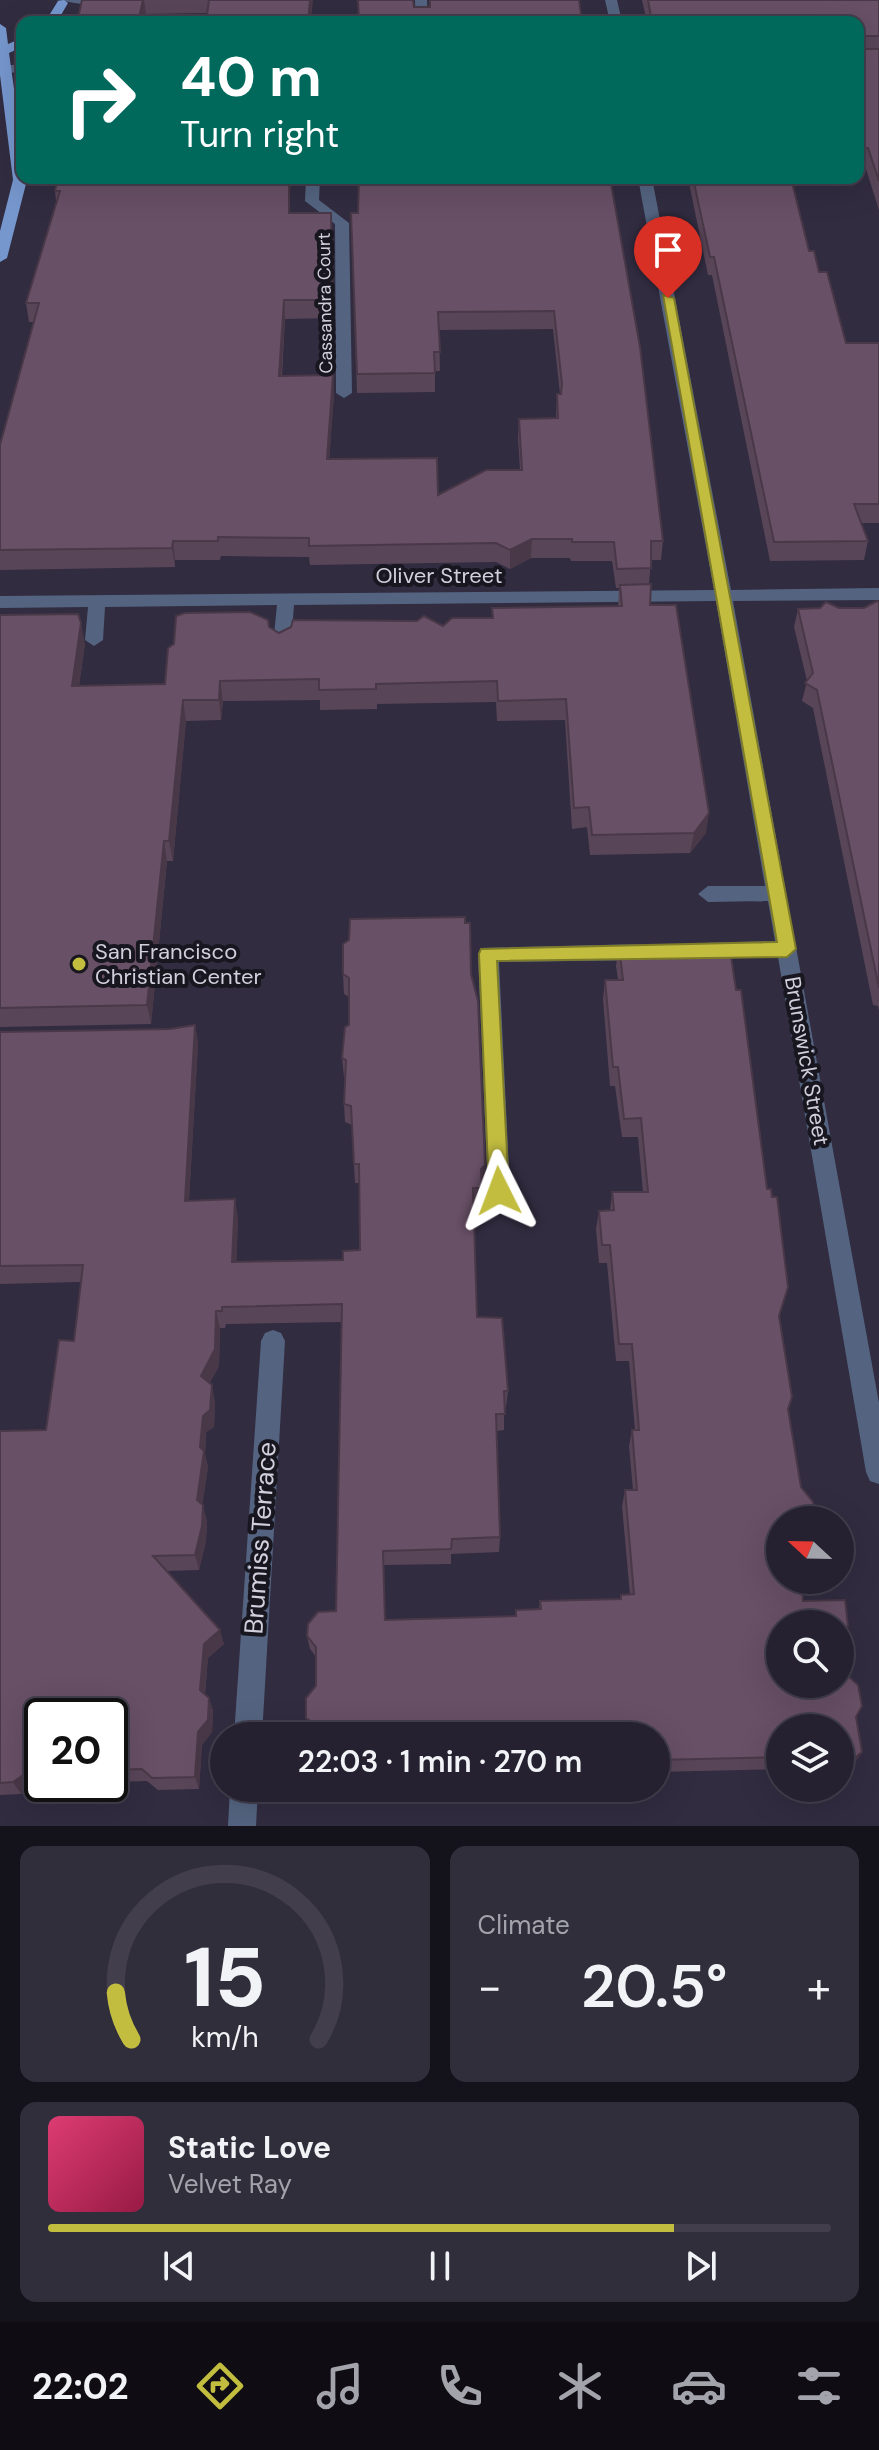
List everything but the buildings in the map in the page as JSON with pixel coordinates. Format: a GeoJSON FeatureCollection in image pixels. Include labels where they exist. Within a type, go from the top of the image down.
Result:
{"type":"FeatureCollection","features":[{"type":"Feature","properties":{"kind":"main road"},"geometry":{"type":"LineString","coordinates":[[0,28],[16,150]]}},
{"type":"Feature","properties":{"kind":"main road"},"geometry":{"type":"LineString","coordinates":[[3,51],[16,45]]}},
{"type":"Feature","properties":{"kind":"main road"},"geometry":{"type":"LineString","coordinates":[[0,258],[19,184]]}},
{"type":"Feature","properties":{"kind":"street"},"geometry":{"type":"LineString","coordinates":[[62,1],[94,3]]}},
{"type":"Feature","properties":{"kind":"street"},"geometry":{"type":"LineString","coordinates":[[5,69],[16,69]]}},
{"type":"Feature","properties":{"kind":"street","name":"Cassandra Court"},"geometry":{"type":"LineString","coordinates":[[313,184],[312,201],[342,223],[344,393]]}},
{"type":"Feature","properties":{"kind":"street","name":"Brunswick Street"},"geometry":{"type":"LineString","coordinates":[[646,184],[724,596],[879,1472]]}},
{"type":"Feature","properties":{"kind":"street","name":"Oliver Street"},"geometry":{"type":"LineString","coordinates":[[0,602],[879,594]]}},
{"type":"Feature","properties":{"kind":"street"},"geometry":{"type":"LineString","coordinates":[[282,645],[286,598]]}},
{"type":"Feature","properties":{"kind":"street"},"geometry":{"type":"LineString","coordinates":[[94,640],[97,601]]}},
{"type":"Feature","properties":{"kind":"street"},"geometry":{"type":"LineString","coordinates":[[708,894],[777,893]]}},
{"type":"Feature","properties":{"kind":"street"},"geometry":{"type":"LineString","coordinates":[[499,1191],[488,954],[787,949]]}},
{"type":"Feature","properties":{"kind":"street","name":"Brumiss Terrace"},"geometry":{"type":"LineString","coordinates":[[249,1722],[273,1341]]}},
{"type":"Feature","properties":{"kind":"street"},"geometry":{"type":"LineString","coordinates":[[242,1826],[243,1802]]}},
{"type":"Feature","properties":{"kind":"place","name":"San Francisco Christian Center"},"geometry":{"type":"Point","coordinates":[79,964]}},
{"type":"Feature","properties":{"kind":"route"},"geometry":{"type":"LineString","coordinates":[[499,1191],[488,954],[787,949],[668,298]]}}]}
